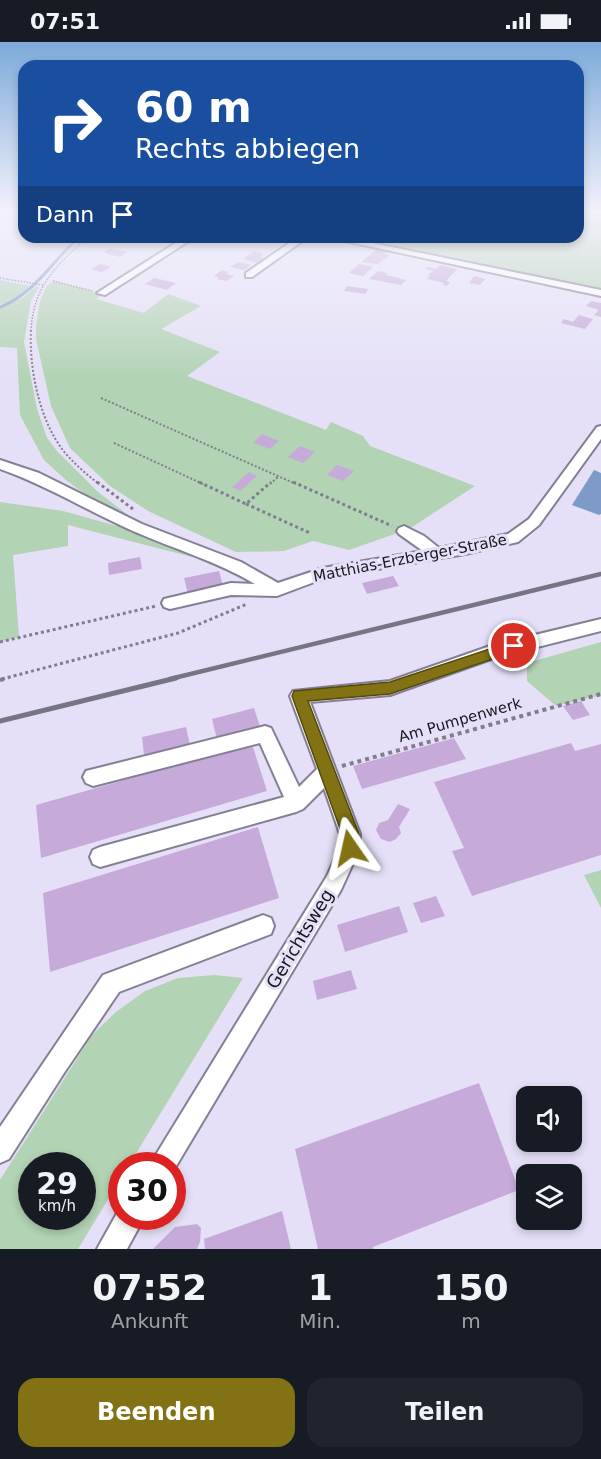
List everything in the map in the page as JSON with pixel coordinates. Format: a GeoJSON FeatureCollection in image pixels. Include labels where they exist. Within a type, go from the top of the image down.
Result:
{"type":"FeatureCollection","features":[{"type":"Feature","properties":{"kind":"street"},"geometry":{"type":"LineString","coordinates":[[102,293],[122,284],[146,267]]}},
{"type":"Feature","properties":{"kind":"street"},"geometry":{"type":"LineString","coordinates":[[249,275],[260,267]]}},
{"type":"Feature","properties":{"kind":"street"},"geometry":{"type":"LineString","coordinates":[[477,267],[601,293]]}},
{"type":"Feature","properties":{"kind":"street","name":"Matthias-Erzberger-Straße"},"geometry":{"type":"LineString","coordinates":[[277,590],[323,573],[513,538],[534,522],[601,430]]}},
{"type":"Feature","properties":{"kind":"street"},"geometry":{"type":"LineString","coordinates":[[0,464],[34,476],[137,527],[236,566],[277,590]]}},
{"type":"Feature","properties":{"kind":"street"},"geometry":{"type":"LineString","coordinates":[[404,531],[436,554]]}},
{"type":"Feature","properties":{"kind":"street"},"geometry":{"type":"LineString","coordinates":[[170,603],[231,589],[277,590]]}},
{"type":"Feature","properties":{"kind":"street","name":"Gerichtsweg"},"geometry":{"type":"LineString","coordinates":[[170,1152],[346,860],[350,848],[350,834],[299,696],[390,688],[493,652],[601,625]]}},
{"type":"Feature","properties":{"kind":"street"},"geometry":{"type":"LineString","coordinates":[[93,777],[265,734],[296,803]]}},
{"type":"Feature","properties":{"kind":"street"},"geometry":{"type":"LineString","coordinates":[[100,857],[296,803],[327,772]]}},
{"type":"Feature","properties":{"kind":"street"},"geometry":{"type":"LineString","coordinates":[[0,1150],[55,1064],[111,983],[263,926]]}},
{"type":"Feature","properties":{"kind":"street"},"geometry":{"type":"LineString","coordinates":[[111,1249],[123,1230]]}},
{"type":"Feature","properties":{"kind":"path"},"geometry":{"type":"LineString","coordinates":[[58,267],[35,301],[30,327],[30,341],[42,408],[63,450],[104,489],[140,514]]}},
{"type":"Feature","properties":{"kind":"path"},"geometry":{"type":"LineString","coordinates":[[0,278],[44,285]]}},
{"type":"Feature","properties":{"kind":"path"},"geometry":{"type":"LineString","coordinates":[[53,280],[102,293]]}},
{"type":"Feature","properties":{"kind":"path"},"geometry":{"type":"LineString","coordinates":[[101,398],[404,531]]}},
{"type":"Feature","properties":{"kind":"path"},"geometry":{"type":"LineString","coordinates":[[114,443],[310,534]]}},
{"type":"Feature","properties":{"kind":"path"},"geometry":{"type":"LineString","coordinates":[[246,504],[279,476]]}},
{"type":"Feature","properties":{"kind":"path"},"geometry":{"type":"LineString","coordinates":[[0,680],[178,633],[277,590]]}},
{"type":"Feature","properties":{"kind":"path"},"geometry":{"type":"LineString","coordinates":[[0,642],[170,603]]}},
{"type":"Feature","properties":{"kind":"path","name":"Am Pumpenwerk"},"geometry":{"type":"LineString","coordinates":[[327,772],[601,693]]}},
{"type":"Feature","properties":{"kind":"green space"},"geometry":{"type":"Polygon","coordinates":[[[476,267],[601,267],[601,293],[476,267]]]}},
{"type":"Feature","properties":{"kind":"green space"},"geometry":{"type":"Polygon","coordinates":[[[0,280],[30,286],[11,302],[0,304],[0,280]]]}},
{"type":"Feature","properties":{"kind":"green space"},"geometry":{"type":"Polygon","coordinates":[[[53,281],[103,294],[96,299],[144,313],[168,294],[201,306],[161,329],[220,352],[187,376],[326,430],[331,422],[363,436],[370,446],[475,486],[409,529],[349,550],[313,541],[284,551],[236,552],[148,511],[110,486],[70,448],[51,406],[36,339],[36,326],[40,301],[46,287],[53,281]]]}},
{"type":"Feature","properties":{"kind":"green space"},"geometry":{"type":"Polygon","coordinates":[[[36,286],[39,287],[31,301],[24,342],[37,409],[47,438],[98,492],[132,518],[219,555],[192,557],[68,525],[68,546],[13,555],[19,637],[0,642],[0,502],[63,511],[117,526],[126,519],[99,504],[67,481],[44,460],[20,415],[17,348],[0,347],[0,308],[24,297],[36,286]]]}},
{"type":"Feature","properties":{"kind":"green space"},"geometry":{"type":"Polygon","coordinates":[[[601,642],[601,695],[556,706],[527,681],[527,663],[601,642]]]}},
{"type":"Feature","properties":{"kind":"green space"},"geometry":{"type":"Polygon","coordinates":[[[601,870],[601,908],[584,875],[601,870]]]}},
{"type":"Feature","properties":{"kind":"green space"},"geometry":{"type":"Polygon","coordinates":[[[214,975],[243,978],[137,1152],[108,1152],[108,1199],[96,1219],[96,1152],[18,1152],[18,1230],[90,1230],[78,1249],[0,1249],[0,1180],[92,1035],[116,1012],[145,991],[178,978],[214,975]]]}},
{"type":"Feature","properties":{"kind":"water"},"geometry":{"type":"Polygon","coordinates":[[[594,470],[601,473],[601,514],[599,515],[572,505],[594,470]]]}},
{"type":"Feature","properties":{"kind":"building"},"geometry":{"type":"Polygon","coordinates":[[[94,267],[110,267],[102,272],[91,269],[94,267]]]}},
{"type":"Feature","properties":{"kind":"building"},"geometry":{"type":"Polygon","coordinates":[[[355,267],[373,267],[363,276],[349,273],[355,267]]]}},
{"type":"Feature","properties":{"kind":"building"},"geometry":{"type":"Polygon","coordinates":[[[427,267],[457,269],[446,281],[450,282],[447,286],[442,285],[444,283],[427,279],[430,275],[427,275],[434,271],[426,269],[427,267]]]}},
{"type":"Feature","properties":{"kind":"building"},"geometry":{"type":"Polygon","coordinates":[[[222,270],[234,276],[226,281],[217,279],[219,277],[214,276],[222,270]]]}},
{"type":"Feature","properties":{"kind":"building"},"geometry":{"type":"Polygon","coordinates":[[[378,271],[406,280],[401,285],[369,279],[378,271]]]}},
{"type":"Feature","properties":{"kind":"building"},"geometry":{"type":"Polygon","coordinates":[[[474,276],[485,279],[480,285],[469,283],[474,276]]]}},
{"type":"Feature","properties":{"kind":"building"},"geometry":{"type":"Polygon","coordinates":[[[154,278],[176,283],[167,290],[145,284],[154,278]]]}},
{"type":"Feature","properties":{"kind":"building"},"geometry":{"type":"Polygon","coordinates":[[[347,286],[368,289],[366,294],[344,291],[347,286]]]}},
{"type":"Feature","properties":{"kind":"building"},"geometry":{"type":"Polygon","coordinates":[[[591,301],[601,303],[601,317],[594,315],[599,310],[586,306],[591,301]]]}},
{"type":"Feature","properties":{"kind":"building"},"geometry":{"type":"Polygon","coordinates":[[[579,315],[593,319],[585,329],[561,323],[564,319],[573,322],[579,315]]]}},
{"type":"Feature","properties":{"kind":"building"},"geometry":{"type":"Polygon","coordinates":[[[262,434],[279,441],[270,449],[253,443],[262,434]]]}},
{"type":"Feature","properties":{"kind":"building"},"geometry":{"type":"Polygon","coordinates":[[[300,446],[315,452],[303,463],[288,457],[300,446]]]}},
{"type":"Feature","properties":{"kind":"building"},"geometry":{"type":"Polygon","coordinates":[[[337,465],[354,471],[343,481],[327,475],[337,465]]]}},
{"type":"Feature","properties":{"kind":"building"},"geometry":{"type":"Polygon","coordinates":[[[249,472],[257,476],[240,491],[232,487],[249,472]]]}},
{"type":"Feature","properties":{"kind":"building"},"geometry":{"type":"Polygon","coordinates":[[[140,557],[142,569],[109,575],[108,563],[140,557]]]}},
{"type":"Feature","properties":{"kind":"building"},"geometry":{"type":"Polygon","coordinates":[[[219,571],[223,586],[188,594],[184,578],[219,571]]]}},
{"type":"Feature","properties":{"kind":"building"},"geometry":{"type":"Polygon","coordinates":[[[393,576],[399,586],[367,594],[362,583],[393,576]]]}},
{"type":"Feature","properties":{"kind":"building"},"geometry":{"type":"Polygon","coordinates":[[[581,701],[590,715],[573,720],[563,706],[581,701]]]}},
{"type":"Feature","properties":{"kind":"building"},"geometry":{"type":"Polygon","coordinates":[[[254,708],[262,733],[218,744],[212,719],[254,708]]]}},
{"type":"Feature","properties":{"kind":"building"},"geometry":{"type":"Polygon","coordinates":[[[186,727],[190,745],[144,755],[142,737],[186,727]]]}},
{"type":"Feature","properties":{"kind":"building"},"geometry":{"type":"Polygon","coordinates":[[[454,738],[466,759],[362,789],[353,766],[454,738]]]}},
{"type":"Feature","properties":{"kind":"building"},"geometry":{"type":"Polygon","coordinates":[[[571,743],[575,751],[601,744],[601,855],[472,896],[452,851],[464,848],[434,782],[571,743]]]}},
{"type":"Feature","properties":{"kind":"building"},"geometry":{"type":"Polygon","coordinates":[[[252,744],[267,791],[41,858],[36,805],[252,744]]]}},
{"type":"Feature","properties":{"kind":"building"},"geometry":{"type":"Polygon","coordinates":[[[398,804],[410,809],[399,827],[401,833],[390,842],[381,839],[376,830],[379,823],[388,820],[398,804]]]}},
{"type":"Feature","properties":{"kind":"building"},"geometry":{"type":"Polygon","coordinates":[[[258,827],[279,898],[50,972],[43,893],[258,827]]]}},
{"type":"Feature","properties":{"kind":"building"},"geometry":{"type":"Polygon","coordinates":[[[436,896],[445,916],[421,923],[413,903],[436,896]]]}},
{"type":"Feature","properties":{"kind":"building"},"geometry":{"type":"Polygon","coordinates":[[[399,906],[408,932],[345,952],[337,925],[399,906]]]}},
{"type":"Feature","properties":{"kind":"building"},"geometry":{"type":"Polygon","coordinates":[[[351,970],[357,989],[317,1000],[313,981],[351,970]]]}},
{"type":"Feature","properties":{"kind":"building"},"geometry":{"type":"Polygon","coordinates":[[[479,1083],[516,1182],[516,1191],[373,1247],[373,1249],[318,1249],[295,1149],[479,1083]]]}},
{"type":"Feature","properties":{"kind":"building"},"geometry":{"type":"Polygon","coordinates":[[[282,1211],[291,1249],[205,1249],[204,1239],[282,1211]]]}},
{"type":"Feature","properties":{"kind":"building"},"geometry":{"type":"Polygon","coordinates":[[[197,1224],[201,1228],[197,1249],[153,1249],[172,1230],[186,1230],[186,1226],[197,1224]]]}},
{"type":"Feature","properties":{"kind":"waterway"},"geometry":{"type":"LineString","coordinates":[[0,307],[23,294],[50,267]]}},
{"type":"Feature","properties":{"kind":"railway"},"geometry":{"type":"LineString","coordinates":[[170,679],[601,574]]}},
{"type":"Feature","properties":{"kind":"railway"},"geometry":{"type":"LineString","coordinates":[[0,721],[176,678]]}},
{"type":"Feature","properties":{"kind":"route"},"geometry":{"type":"LineString","coordinates":[[350,848],[350,834],[299,696],[390,688],[514,646]]}}]}
